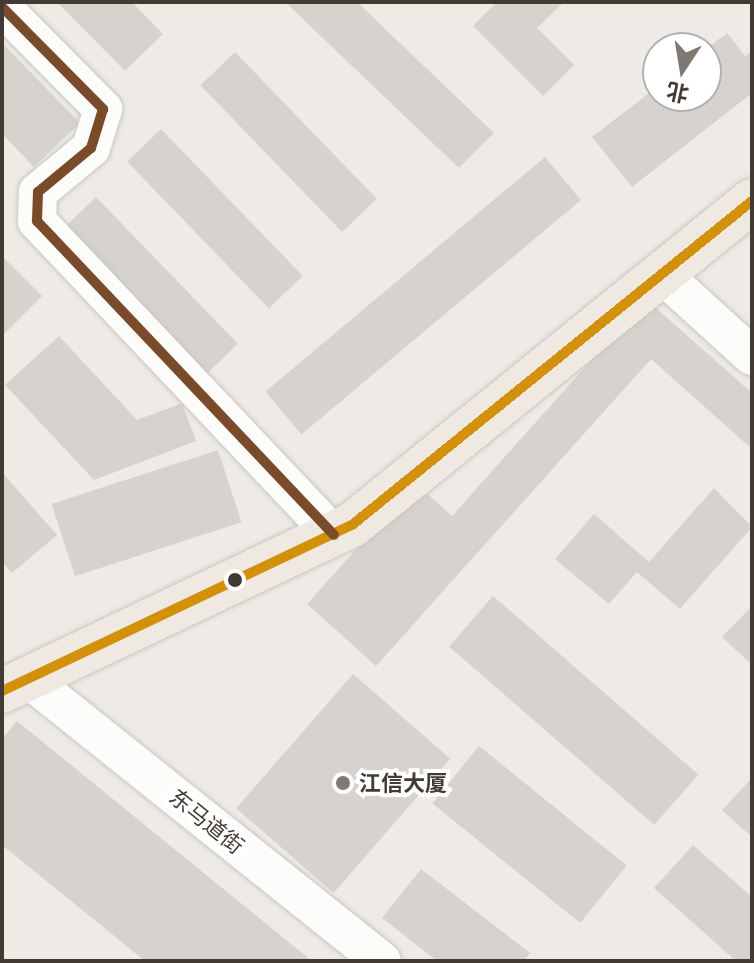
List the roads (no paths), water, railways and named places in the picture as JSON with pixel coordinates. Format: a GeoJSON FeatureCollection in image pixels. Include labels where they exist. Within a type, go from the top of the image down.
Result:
{"type":"FeatureCollection","features":[{"type":"Feature","properties":{"kind":"main road"},"geometry":{"type":"LineString","coordinates":[[17,686],[334,535],[664,276],[752,201]]}},
{"type":"Feature","properties":{"kind":"street"},"geometry":{"type":"LineString","coordinates":[[2,7],[103,109],[91,148],[38,192],[37,221],[334,535]]}},
{"type":"Feature","properties":{"kind":"street"},"geometry":{"type":"LineString","coordinates":[[664,276],[752,356]]}},
{"type":"Feature","properties":{"kind":"street","name":"东马道街"},"geometry":{"type":"LineString","coordinates":[[17,686],[382,961]]}},
{"type":"Feature","properties":{"kind":"place","name":"江信大厦"},"geometry":{"type":"Point","coordinates":[343,783]}}]}
